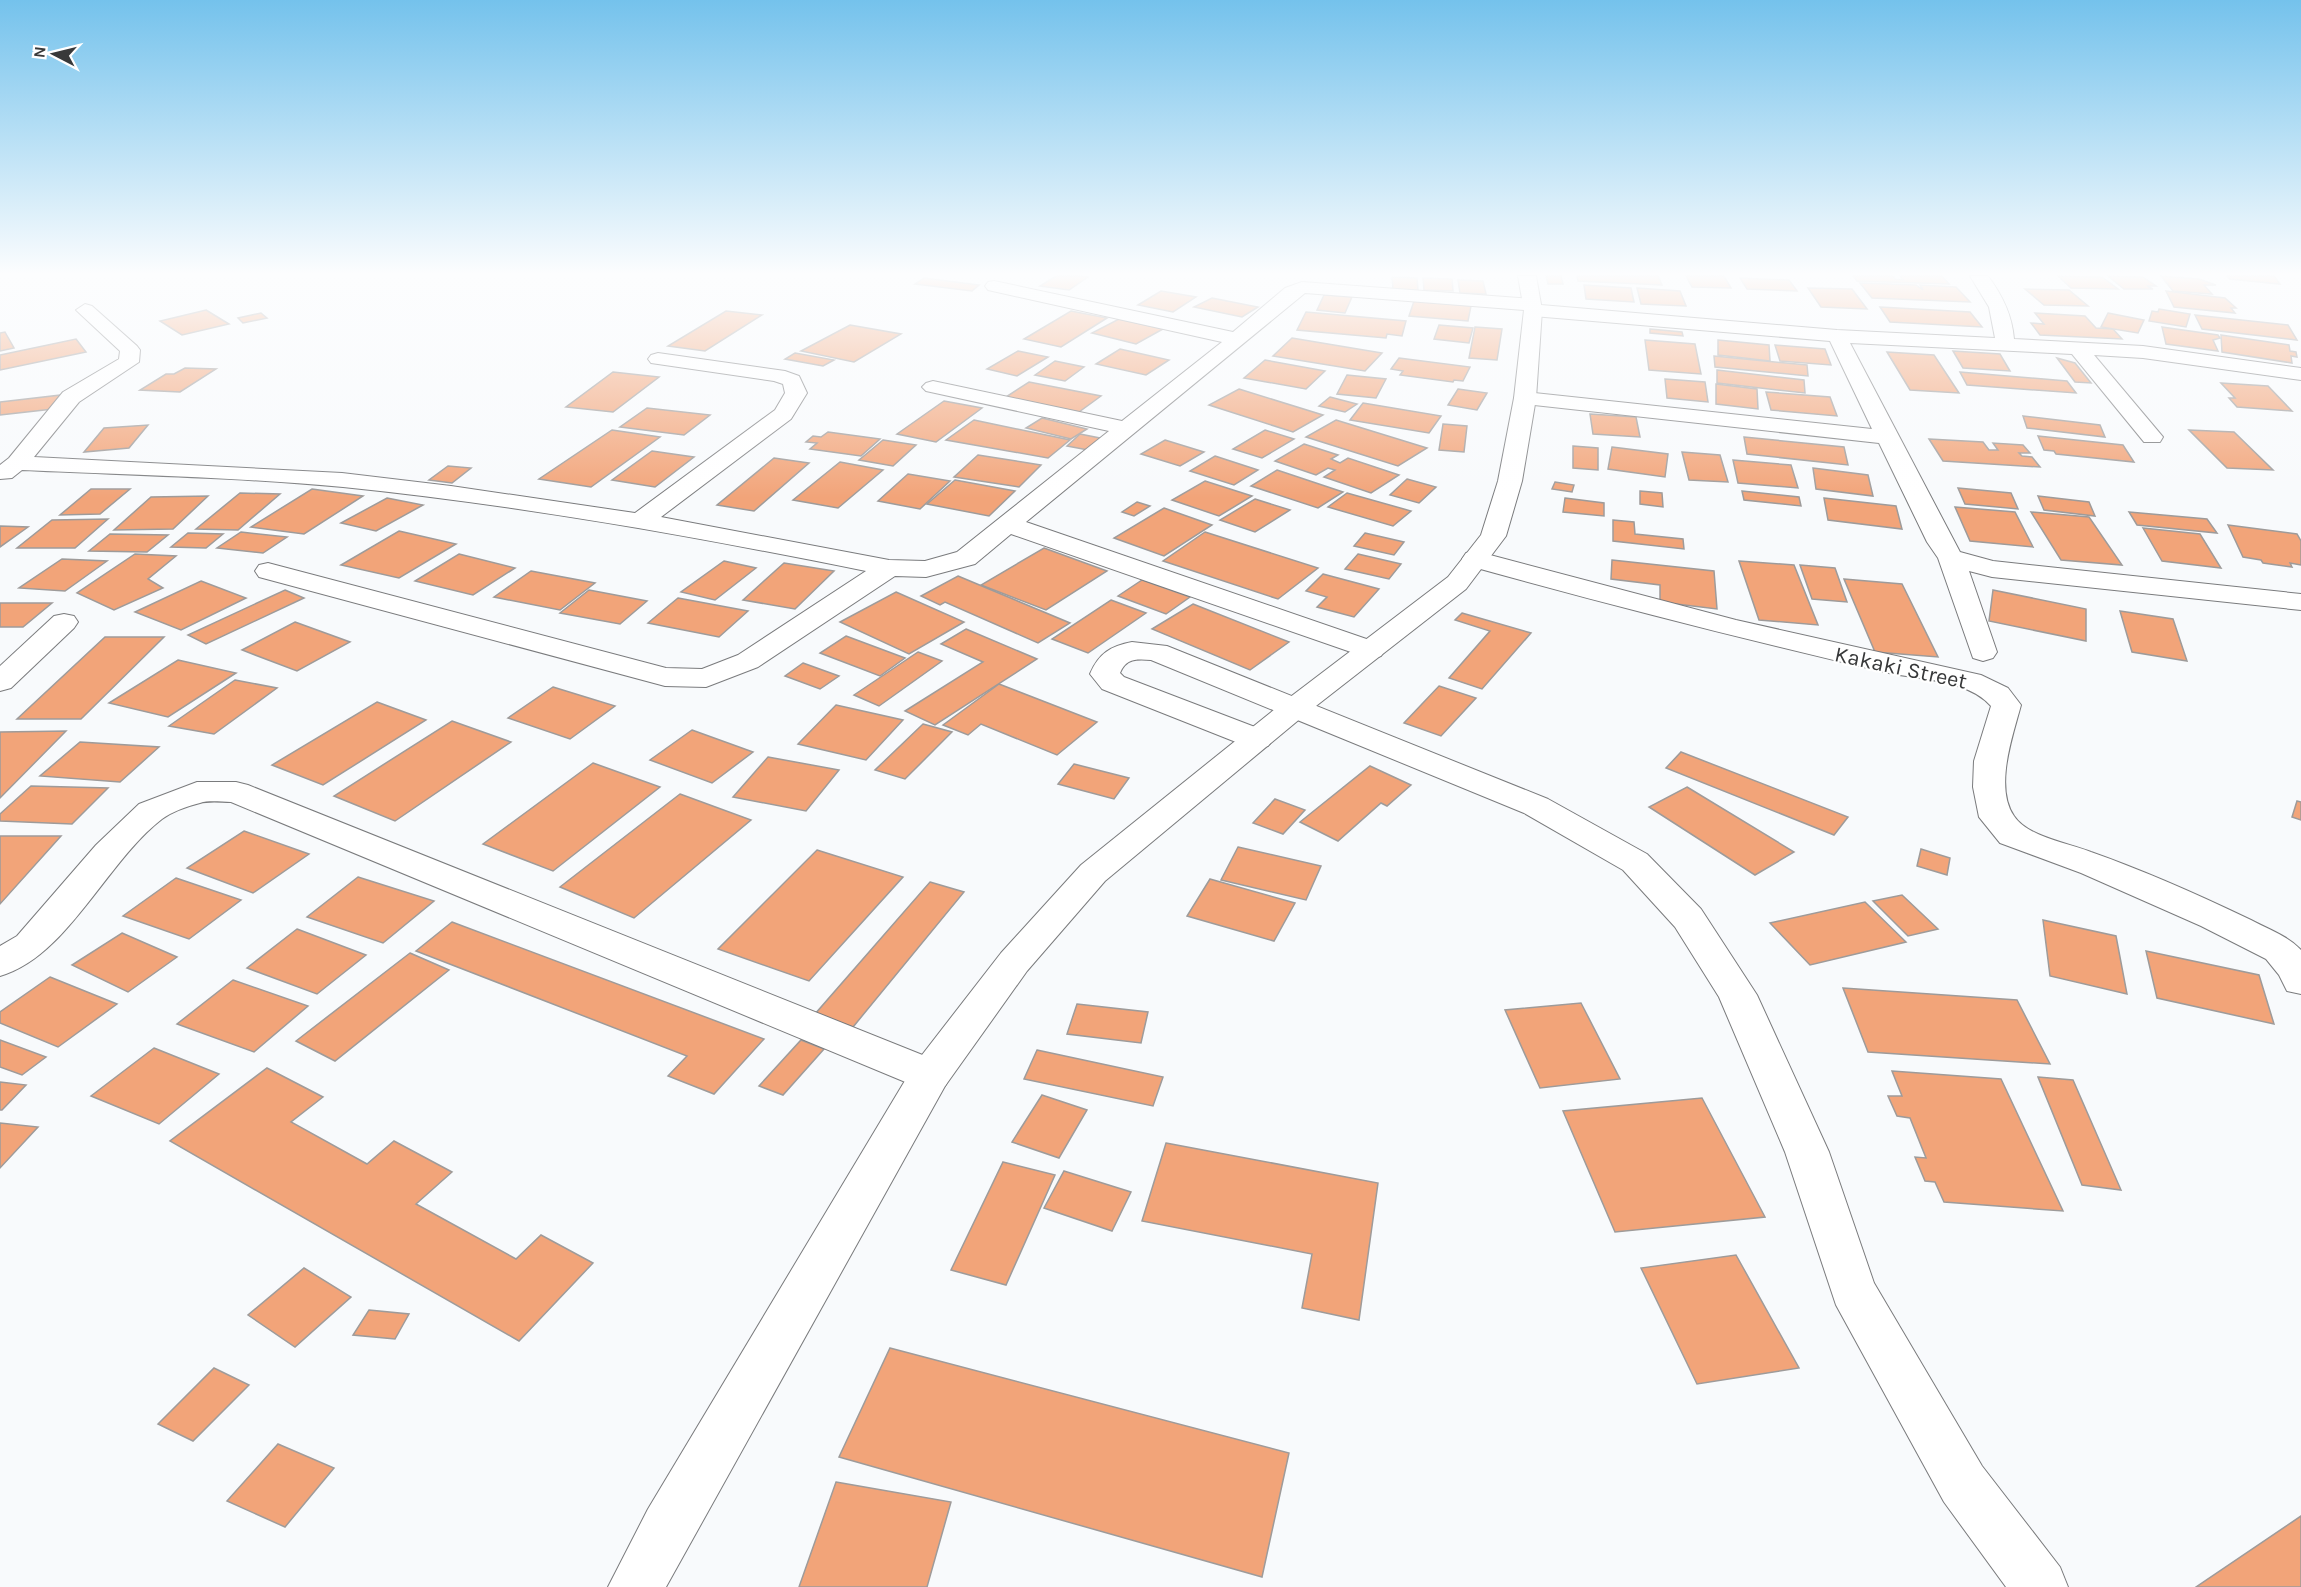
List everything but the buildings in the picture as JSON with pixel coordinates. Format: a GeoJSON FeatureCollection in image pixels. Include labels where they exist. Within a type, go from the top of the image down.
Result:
{"type":"FeatureCollection","features":[{"type":"Feature","properties":{"kind":"street"},"geometry":{"type":"LineString","coordinates":[[8,470],[71,397],[129,362],[130,350]]}},
{"type":"Feature","properties":{"kind":"street"},"geometry":{"type":"LineString","coordinates":[[8,470],[212,472],[387,485],[639,522],[889,568],[926,569],[966,558],[1223,350]]}},
{"type":"Feature","properties":{"kind":"street"},"geometry":{"type":"LineString","coordinates":[[636,1587],[667,1528],[930,1075],[1014,962],[1093,873],[1296,707],[1457,583],[1493,536],[1510,481],[1525,398],[1528,350]]}},
{"type":"Feature","properties":{"kind":"street"},"geometry":{"type":"LineString","coordinates":[[1844,350],[1940,542],[1951,558],[1983,652]]}},
{"type":"Feature","properties":{"kind":"street"},"geometry":{"type":"LineString","coordinates":[[2079,350],[2152,437]]}},
{"type":"Feature","properties":{"kind":"street"},"geometry":{"type":"LineString","coordinates":[[2101,350],[2143,352],[2301,375]]}},
{"type":"Feature","properties":{"kind":"street"},"geometry":{"type":"LineString","coordinates":[[639,522],[783,414],[796,393],[792,380],[778,375],[658,359]]}},
{"type":"Feature","properties":{"kind":"street"},"geometry":{"type":"LineString","coordinates":[[933,387],[1125,428]]}},
{"type":"Feature","properties":{"kind":"street"},"geometry":{"type":"LineString","coordinates":[[1525,398],[1888,437]]}},
{"type":"Feature","properties":{"kind":"street"},"geometry":{"type":"LineString","coordinates":[[1006,524],[1371,650]]}},
{"type":"Feature","properties":{"kind":"street"},"geometry":{"type":"LineString","coordinates":[[1951,558],[1992,569],[2026,574],[2301,602]]}},
{"type":"Feature","properties":{"kind":"street","name":"Kakaki Street"},"geometry":{"type":"LineString","coordinates":[[1475,559],[1693,618],[1839,653],[1952,676],[1988,688],[2006,705],[1990,761],[1989,787],[1996,817],[2012,834],[2214,916],[2279,951],[2296,969],[2301,981]]}},
{"type":"Feature","properties":{"kind":"street"},"geometry":{"type":"LineString","coordinates":[[268,571],[665,677],[706,678],[748,661],[889,568]]}},
{"type":"Feature","properties":{"kind":"street"},"geometry":{"type":"LineString","coordinates":[[0,682],[64,622]]}},
{"type":"Feature","properties":{"kind":"street"},"geometry":{"type":"LineString","coordinates":[[1257,739],[1113,683],[1105,674],[1108,663],[1119,653],[1136,649],[1157,652],[1536,806],[1635,862],[1688,918],[1738,995],[1807,1152],[1853,1290],[1963,1484],[2040,1587]]}},
{"type":"Feature","properties":{"kind":"street"},"geometry":{"type":"LineString","coordinates":[[0,963],[30,945],[108,853],[151,811],[197,792],[236,792],[930,1075]]}}]}
